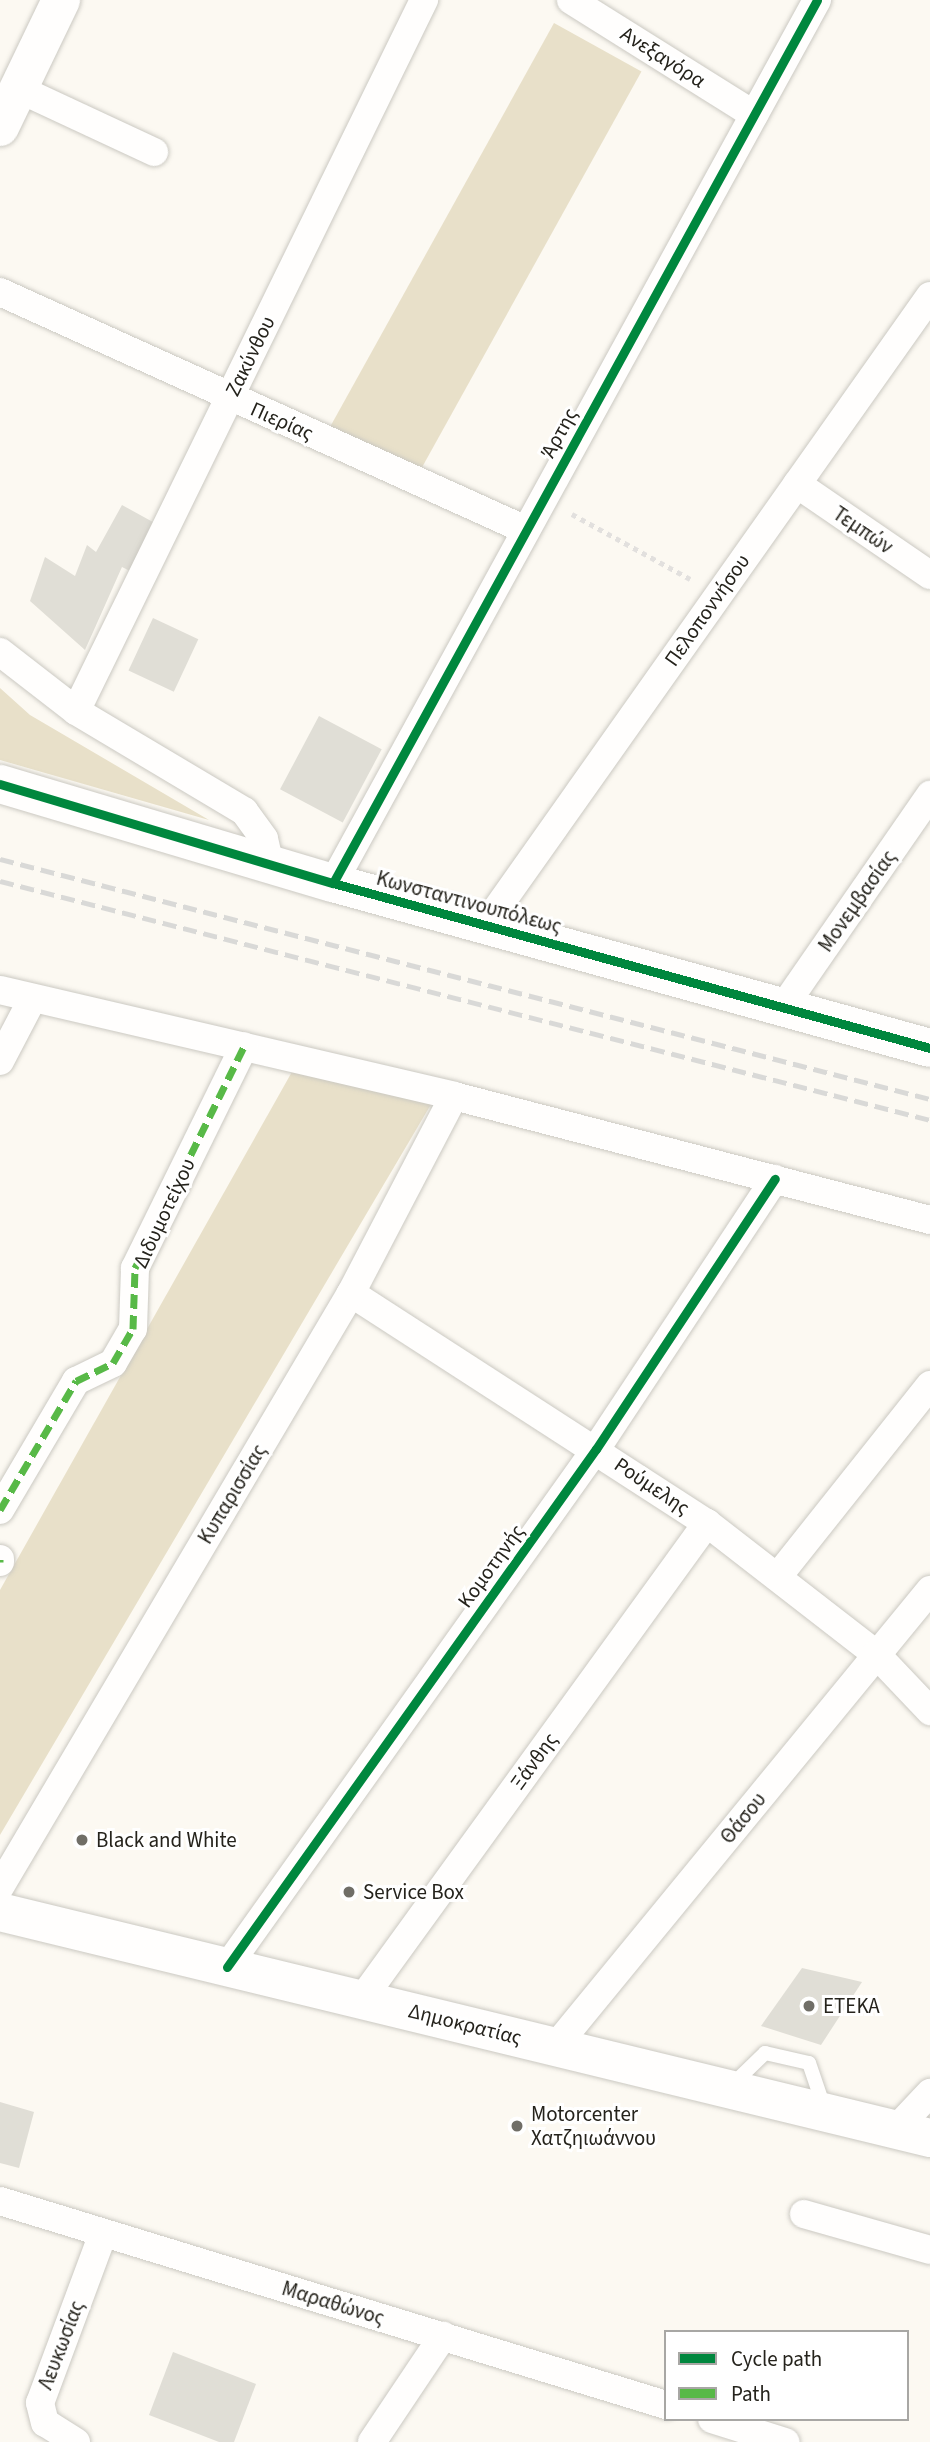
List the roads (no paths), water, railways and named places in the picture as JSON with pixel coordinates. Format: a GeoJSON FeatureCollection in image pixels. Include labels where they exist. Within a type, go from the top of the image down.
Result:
{"type":"FeatureCollection","features":[{"type":"Feature","properties":{"kind":"street"},"geometry":{"type":"LineString","coordinates":[[0,127],[61,0]]}},
{"type":"Feature","properties":{"kind":"street","name":"Ζακύνθου"},"geometry":{"type":"LineString","coordinates":[[76,711],[424,0]]}},
{"type":"Feature","properties":{"kind":"street","name":"Ανεξαγόρα"},"geometry":{"type":"LineString","coordinates":[[571,0],[754,115]]}},
{"type":"Feature","properties":{"kind":"street","name":"Άρτης"},"geometry":{"type":"LineString","coordinates":[[333,883],[817,0]]}},
{"type":"Feature","properties":{"kind":"street"},"geometry":{"type":"LineString","coordinates":[[19,89],[154,152]]}},
{"type":"Feature","properties":{"kind":"street","name":"Πιερίας"},"geometry":{"type":"LineString","coordinates":[[0,292],[526,530]]}},
{"type":"Feature","properties":{"kind":"street","name":"Πελοποννήσου"},"geometry":{"type":"LineString","coordinates":[[486,924],[930,296]]}},
{"type":"Feature","properties":{"kind":"street","name":"Τεμπών"},"geometry":{"type":"LineString","coordinates":[[797,484],[930,575]]}},
{"type":"Feature","properties":{"kind":"street"},"geometry":{"type":"LineString","coordinates":[[0,652],[76,711],[244,811],[264,839],[270,864]]}},
{"type":"Feature","properties":{"kind":"street","name":"Κωνσταντινουπόλεως"},"geometry":{"type":"LineString","coordinates":[[0,784],[333,883],[930,1048]]}},
{"type":"Feature","properties":{"kind":"street","name":"Μονεμβασίας"},"geometry":{"type":"LineString","coordinates":[[784,1006],[930,795]]}},
{"type":"Feature","properties":{"kind":"street"},"geometry":{"type":"LineString","coordinates":[[0,990],[454,1096],[930,1220]]}},
{"type":"Feature","properties":{"kind":"street"},"geometry":{"type":"LineString","coordinates":[[0,1061],[33,998]]}},
{"type":"Feature","properties":{"kind":"street","name":"Διδυμοτείχου"},"geometry":{"type":"LineString","coordinates":[[0,1510],[76,1381],[113,1363],[133,1329],[135,1268],[244,1046]]}},
{"type":"Feature","properties":{"kind":"street","name":"Κυπαρισσίας"},"geometry":{"type":"LineString","coordinates":[[0,1887],[351,1293],[454,1096]]}},
{"type":"Feature","properties":{"kind":"street","name":"Κομοτηνής"},"geometry":{"type":"LineString","coordinates":[[227,1967],[596,1449],[775,1179]]}},
{"type":"Feature","properties":{"kind":"street","name":"Ρούμελης"},"geometry":{"type":"LineString","coordinates":[[351,1293],[706,1522],[779,1575],[876,1654],[930,1711]]}},
{"type":"Feature","properties":{"kind":"street"},"geometry":{"type":"LineString","coordinates":[[779,1575],[930,1385]]}},
{"type":"Feature","properties":{"kind":"street","name":"Ξάνθης"},"geometry":{"type":"LineString","coordinates":[[362,1999],[706,1522]]}},
{"type":"Feature","properties":{"kind":"street","name":"Θάσου"},"geometry":{"type":"LineString","coordinates":[[556,2046],[930,1590]]}},
{"type":"Feature","properties":{"kind":"street","name":"Δημοκρατίας"},"geometry":{"type":"LineString","coordinates":[[0,1912],[913,2133]]}},
{"type":"Feature","properties":{"kind":"street"},"geometry":{"type":"LineString","coordinates":[[913,2133],[930,2093]]}},
{"type":"Feature","properties":{"kind":"street","name":"Μαραθώνος"},"geometry":{"type":"LineString","coordinates":[[0,2201],[664,2404]]}},
{"type":"Feature","properties":{"kind":"street"},"geometry":{"type":"LineString","coordinates":[[804,2214],[930,2250]]}},
{"type":"Feature","properties":{"kind":"street","name":"Λευκωσίας"},"geometry":{"type":"LineString","coordinates":[[76,2442],[45,2423],[40,2403],[103,2234]]}},
{"type":"Feature","properties":{"kind":"street"},"geometry":{"type":"LineString","coordinates":[[372,2442],[443,2336]]}},
{"type":"Feature","properties":{"kind":"street"},"geometry":{"type":"LineString","coordinates":[[718,2421],[785,2442]]}},
{"type":"Feature","properties":{"kind":"railway"},"geometry":{"type":"LineString","coordinates":[[0,859],[930,1099]]}},
{"type":"Feature","properties":{"kind":"railway"},"geometry":{"type":"LineString","coordinates":[[0,881],[930,1120]]}},
{"type":"Feature","properties":{"kind":"place","name":"Black and White"},"geometry":{"type":"Point","coordinates":[82,1840]}},
{"type":"Feature","properties":{"kind":"place","name":"Service Box"},"geometry":{"type":"Point","coordinates":[349,1892]}},
{"type":"Feature","properties":{"kind":"place","name":"ΕΤΕΚΑ"},"geometry":{"type":"Point","coordinates":[809,2006]}},
{"type":"Feature","properties":{"kind":"place","name":"Motorcenter Χατζηιωάννου"},"geometry":{"type":"Point","coordinates":[517,2126]}}]}
